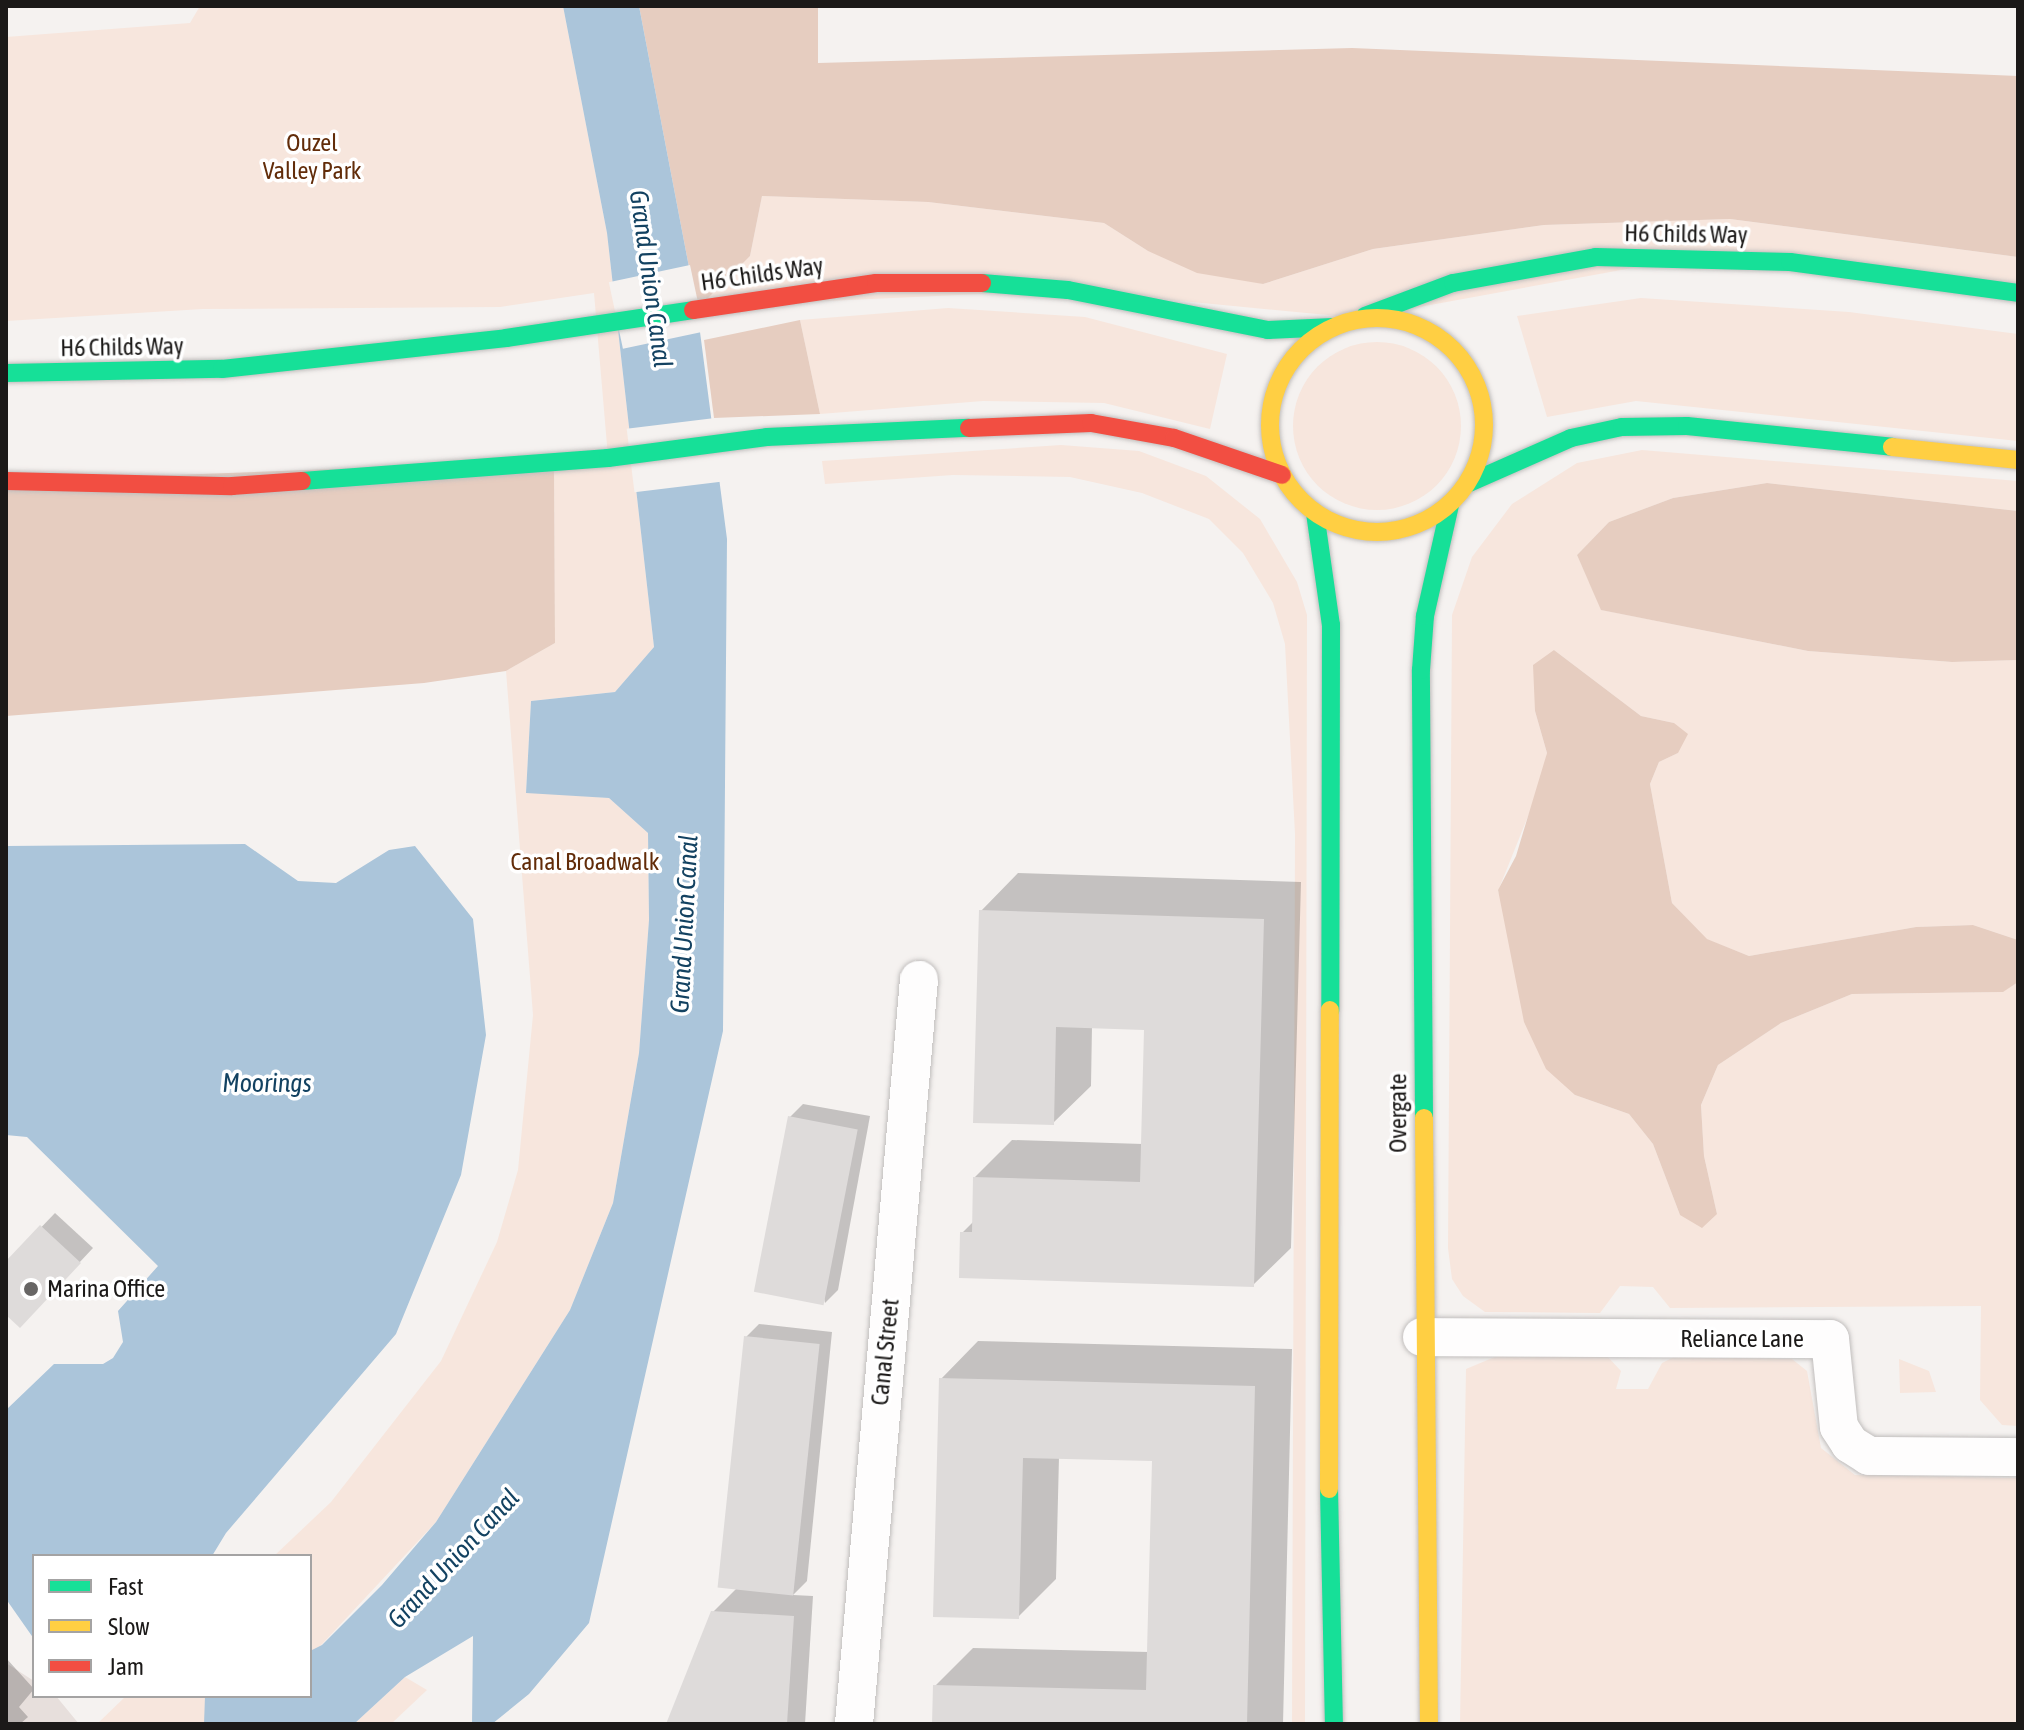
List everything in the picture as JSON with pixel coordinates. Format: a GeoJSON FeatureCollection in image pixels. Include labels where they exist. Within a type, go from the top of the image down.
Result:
{"type":"FeatureCollection","features":[{"type":"Feature","properties":{"kind":"street","name":"H6 Childs Way"},"geometry":{"type":"LineString","coordinates":[[1359,318],[1453,283],[1596,257],[1790,262],[2018,293]]}},
{"type":"Feature","properties":{"kind":"street","name":"H6 Childs Way"},"geometry":{"type":"LineString","coordinates":[[6,373],[222,369],[506,338],[764,296],[876,283],[957,281],[1068,290],[1268,330],[1333,327]]}},
{"type":"Feature","properties":{"kind":"street"},"geometry":{"type":"LineString","coordinates":[[1359,318],[1390,318],[1420,326],[1447,342],[1467,365],[1481,393],[1486,423],[1482,454],[1469,483],[1450,505],[1398,531],[1340,526],[1315,513],[1282,475],[1271,442],[1271,407],[1282,374],[1303,346],[1333,327],[1359,318]]}},
{"type":"Feature","properties":{"kind":"street"},"geometry":{"type":"LineString","coordinates":[[6,481],[232,486],[519,465],[767,437],[1091,423],[1174,438],[1282,475]]}},
{"type":"Feature","properties":{"kind":"street"},"geometry":{"type":"LineString","coordinates":[[1469,483],[1571,438],[1622,427],[1687,426],[2018,460]]}},
{"type":"Feature","properties":{"kind":"street","name":"Overgate"},"geometry":{"type":"LineString","coordinates":[[1429,1723],[1422,1337],[1421,670],[1425,616],[1450,505]]}},
{"type":"Feature","properties":{"kind":"street"},"geometry":{"type":"LineString","coordinates":[[1315,513],[1331,625],[1329,1502],[1334,1724]]}},
{"type":"Feature","properties":{"kind":"street","name":"Canal Street"},"geometry":{"type":"LineString","coordinates":[[854,1724],[919,980]]}},
{"type":"Feature","properties":{"kind":"street","name":"Reliance Lane"},"geometry":{"type":"LineString","coordinates":[[1422,1337],[1830,1339],[1839,1427],[1850,1444],[1869,1456],[2018,1457]]}},
{"type":"Feature","properties":{"kind":"shaded area"},"geometry":{"type":"Polygon","coordinates":[[[639,6],[818,6],[818,63],[1352,48],[2018,76],[2018,257],[1730,219],[1544,225],[1373,249],[1263,284],[1197,273],[1148,251],[1104,223],[928,202],[762,196],[750,256],[697,309],[639,6]]]}},
{"type":"Feature","properties":{"kind":"shaded area"},"geometry":{"type":"Polygon","coordinates":[[[800,320],[820,414],[714,418],[704,340],[800,320]]]}},
{"type":"Feature","properties":{"kind":"shaded area"},"geometry":{"type":"Polygon","coordinates":[[[554,461],[555,643],[506,671],[424,683],[6,716],[6,481],[554,461]]]}},
{"type":"Feature","properties":{"kind":"shaded area"},"geometry":{"type":"Polygon","coordinates":[[[1767,483],[2018,511],[2018,660],[1952,662],[1808,651],[1601,610],[1577,555],[1609,522],[1673,498],[1767,483]]]}},
{"type":"Feature","properties":{"kind":"shaded area"},"geometry":{"type":"Polygon","coordinates":[[[1554,650],[1641,716],[1674,723],[1688,734],[1678,753],[1659,762],[1650,784],[1672,903],[1707,939],[1749,956],[1916,927],[1973,925],[2018,940],[2018,982],[2003,992],[1852,994],[1781,1023],[1718,1065],[1701,1105],[1704,1156],[1717,1214],[1702,1228],[1680,1215],[1653,1144],[1629,1114],[1575,1095],[1546,1069],[1524,1022],[1498,890],[1516,856],[1547,753],[1535,711],[1533,665],[1554,650]]]}},
{"type":"Feature","properties":{"kind":"shaded area"},"geometry":{"type":"Polygon","coordinates":[[[6,1663],[32,1680],[32,1698],[58,1698],[79,1724],[6,1724],[6,1663]]]}},
{"type":"Feature","properties":{"kind":"green space"},"geometry":{"type":"Polygon","coordinates":[[[200,6],[563,6],[607,233],[654,647],[615,692],[531,701],[526,792],[609,798],[648,833],[649,920],[639,1053],[613,1203],[570,1310],[436,1522],[312,1655],[312,1554],[276,1554],[331,1502],[441,1361],[497,1242],[518,1170],[533,1015],[506,671],[555,643],[554,461],[608,457],[594,293],[500,307],[203,309],[6,321],[6,37],[190,23],[200,6]]]}},
{"type":"Feature","properties":{"kind":"green space"},"geometry":{"type":"Polygon","coordinates":[[[762,196],[928,202],[1104,223],[1148,251],[1263,284],[1373,249],[1544,225],[1730,219],[2018,257],[2018,293],[1698,256],[1359,318],[1068,290],[696,307],[750,256],[762,196]]]}},
{"type":"Feature","properties":{"kind":"green space"},"geometry":{"type":"Polygon","coordinates":[[[1641,298],[1849,312],[2018,334],[2018,441],[1636,401],[1547,417],[1517,316],[1641,298]]]}},
{"type":"Feature","properties":{"kind":"green space"},"geometry":{"type":"Polygon","coordinates":[[[948,308],[1085,317],[1227,354],[1210,429],[1104,403],[983,401],[820,414],[800,320],[948,308]]]}},
{"type":"Feature","properties":{"kind":"green space"},"geometry":{"type":"Polygon","coordinates":[[[1377,342],[1409,349],[1424,356],[1436,367],[1447,379],[1454,394],[1461,426],[1454,458],[1447,473],[1436,485],[1424,496],[1409,503],[1377,510],[1345,503],[1330,496],[1318,485],[1307,473],[1300,458],[1293,426],[1300,394],[1307,379],[1318,367],[1330,356],[1345,349],[1377,342]]]}},
{"type":"Feature","properties":{"kind":"green space"},"geometry":{"type":"Polygon","coordinates":[[[1061,445],[1139,451],[1206,476],[1260,519],[1297,582],[1307,615],[1305,1724],[1292,1724],[1295,834],[1285,644],[1273,603],[1243,553],[1209,519],[1142,493],[1070,477],[953,475],[825,484],[822,461],[1061,445]]]}},
{"type":"Feature","properties":{"kind":"green space"},"geometry":{"type":"Polygon","coordinates":[[[1642,450],[2018,481],[2018,511],[1767,483],[1673,498],[1609,522],[1577,555],[1602,610],[1808,651],[1952,662],[2018,660],[2018,940],[1973,925],[1916,927],[1749,956],[1706,939],[1672,903],[1650,784],[1659,762],[1678,753],[1674,723],[1641,716],[1554,650],[1535,711],[1547,753],[1539,789],[1498,891],[1575,1095],[1629,1114],[1653,1144],[1680,1215],[1717,1214],[1704,1156],[1701,1105],[1718,1065],[1781,1023],[1852,994],[2002,992],[2018,982],[2018,1426],[2002,1425],[1980,1400],[1981,1306],[1670,1308],[1653,1287],[1620,1286],[1600,1313],[1485,1312],[1463,1296],[1452,1279],[1448,1248],[1452,615],[1472,557],[1512,504],[1577,463],[1642,450]]]}},
{"type":"Feature","properties":{"kind":"green space"},"geometry":{"type":"Polygon","coordinates":[[[1497,1356],[1607,1356],[1621,1371],[1616,1389],[1648,1389],[1662,1363],[1674,1357],[1792,1359],[1807,1371],[1821,1448],[1855,1475],[2018,1478],[2018,1724],[1460,1724],[1466,1369],[1497,1356]]]}},
{"type":"Feature","properties":{"kind":"green space"},"geometry":{"type":"Polygon","coordinates":[[[1899,1359],[1929,1371],[1936,1392],[1900,1393],[1899,1359]]]}},
{"type":"Feature","properties":{"kind":"green space"},"geometry":{"type":"Polygon","coordinates":[[[405,1677],[427,1690],[391,1724],[354,1724],[405,1677]]]}},
{"type":"Feature","properties":{"kind":"green space"},"geometry":{"type":"Polygon","coordinates":[[[124,1698],[267,1698],[240,1724],[97,1724],[124,1698]]]}},
{"type":"Feature","properties":{"kind":"water","name":"Grand Union Canal"},"geometry":{"type":"Polygon","coordinates":[[[563,6],[639,6],[697,309],[727,539],[723,1031],[589,1623],[529,1694],[492,1724],[472,1724],[473,1636],[405,1677],[354,1724],[204,1724],[205,1698],[312,1698],[312,1650],[322,1645],[382,1585],[436,1522],[570,1310],[613,1203],[639,1053],[649,920],[648,833],[609,798],[526,793],[531,701],[615,692],[654,647],[607,233],[563,6]]]}},
{"type":"Feature","properties":{"kind":"water","name":"Moorings"},"geometry":{"type":"Polygon","coordinates":[[[245,844],[298,881],[336,883],[389,850],[415,846],[473,919],[486,1035],[461,1175],[396,1334],[226,1533],[213,1554],[32,1554],[32,1636],[6,1599],[6,1410],[54,1364],[103,1364],[113,1358],[123,1342],[118,1311],[158,1266],[27,1137],[6,1135],[6,846],[245,844]]]}},
{"type":"Feature","properties":{"kind":"pier"},"geometry":{"type":"Polygon","coordinates":[[[690,265],[704,332],[623,349],[609,282],[690,265]]]}},
{"type":"Feature","properties":{"kind":"pier"},"geometry":{"type":"Polygon","coordinates":[[[715,418],[723,482],[634,492],[627,429],[715,418]]]}},
{"type":"Feature","properties":{"kind":"building"},"geometry":{"type":"Polygon","coordinates":[[[979,910],[1264,919],[1254,1287],[959,1278],[960,1232],[972,1232],[973,1177],[1140,1182],[1144,1030],[1056,1027],[1054,1125],[973,1123],[979,910]]]}},
{"type":"Feature","properties":{"kind":"building"},"geometry":{"type":"Polygon","coordinates":[[[788,1116],[858,1130],[824,1305],[754,1292],[788,1116]]]}},
{"type":"Feature","properties":{"kind":"building","name":"Marina Office"},"geometry":{"type":"Polygon","coordinates":[[[40,1225],[81,1263],[20,1328],[6,1315],[6,1261],[40,1225]]]}},
{"type":"Feature","properties":{"kind":"building"},"geometry":{"type":"Polygon","coordinates":[[[744,1336],[820,1344],[793,1596],[718,1588],[744,1336]]]}},
{"type":"Feature","properties":{"kind":"building"},"geometry":{"type":"Polygon","coordinates":[[[939,1378],[1255,1386],[1247,1724],[932,1724],[933,1685],[1146,1690],[1152,1461],[1023,1458],[1019,1619],[933,1617],[939,1378]]]}},
{"type":"Feature","properties":{"kind":"building"},"geometry":{"type":"Polygon","coordinates":[[[711,1611],[794,1616],[787,1724],[666,1724],[711,1611]]]}},
{"type":"Feature","properties":{"kind":"traffic: fast"},"geometry":{"type":"LineString","coordinates":[[1365,316],[1453,283],[1596,257],[1790,262],[2018,293]]}},
{"type":"Feature","properties":{"kind":"traffic: fast"},"geometry":{"type":"LineString","coordinates":[[982,283],[1068,290],[1268,330],[1333,327]]}},
{"type":"Feature","properties":{"kind":"traffic: fast"},"geometry":{"type":"LineString","coordinates":[[6,373],[222,369],[506,338],[693,310]]}},
{"type":"Feature","properties":{"kind":"traffic: fast"},"geometry":{"type":"LineString","coordinates":[[1469,483],[1571,438],[1622,427],[1687,426],[1892,447]]}},
{"type":"Feature","properties":{"kind":"traffic: fast"},"geometry":{"type":"LineString","coordinates":[[302,481],[608,458],[767,437],[969,428]]}},
{"type":"Feature","properties":{"kind":"traffic: fast"},"geometry":{"type":"LineString","coordinates":[[1424,1118],[1421,670],[1425,616],[1450,505]]}},
{"type":"Feature","properties":{"kind":"traffic: fast"},"geometry":{"type":"LineString","coordinates":[[1315,513],[1331,625],[1330,1010]]}},
{"type":"Feature","properties":{"kind":"traffic: fast"},"geometry":{"type":"LineString","coordinates":[[1329,1489],[1334,1724]]}},
{"type":"Feature","properties":{"kind":"traffic: slow"},"geometry":{"type":"LineString","coordinates":[[1377,318],[1418,326],[1453,349],[1476,384],[1484,425],[1476,466],[1453,501],[1418,524],[1377,532],[1336,524],[1301,501],[1278,466],[1270,425],[1278,384],[1301,349],[1336,326],[1377,318]]}},
{"type":"Feature","properties":{"kind":"traffic: slow"},"geometry":{"type":"LineString","coordinates":[[1892,447],[2018,460]]}},
{"type":"Feature","properties":{"kind":"traffic: slow"},"geometry":{"type":"LineString","coordinates":[[1329,1489],[1330,1010]]}},
{"type":"Feature","properties":{"kind":"traffic: slow"},"geometry":{"type":"LineString","coordinates":[[1424,1118],[1429,1724]]}},
{"type":"Feature","properties":{"kind":"traffic: jam"},"geometry":{"type":"LineString","coordinates":[[693,310],[876,283],[982,283]]}},
{"type":"Feature","properties":{"kind":"traffic: jam"},"geometry":{"type":"LineString","coordinates":[[969,428],[1091,423],[1174,438],[1282,475]]}},
{"type":"Feature","properties":{"kind":"traffic: jam"},"geometry":{"type":"LineString","coordinates":[[6,481],[232,486],[302,481]]}},
{"type":"Feature","properties":{"kind":"place","name":"Marina Office"},"geometry":{"type":"Point","coordinates":[31,1289]}},
{"type":"Feature","properties":{"kind":"park label","name":"Ouzel Valley Park"},"geometry":{"type":"Point","coordinates":[312,157]}},
{"type":"Feature","properties":{"kind":"park label","name":"Canal Broadwalk"},"geometry":{"type":"Point","coordinates":[585,862]}}]}
